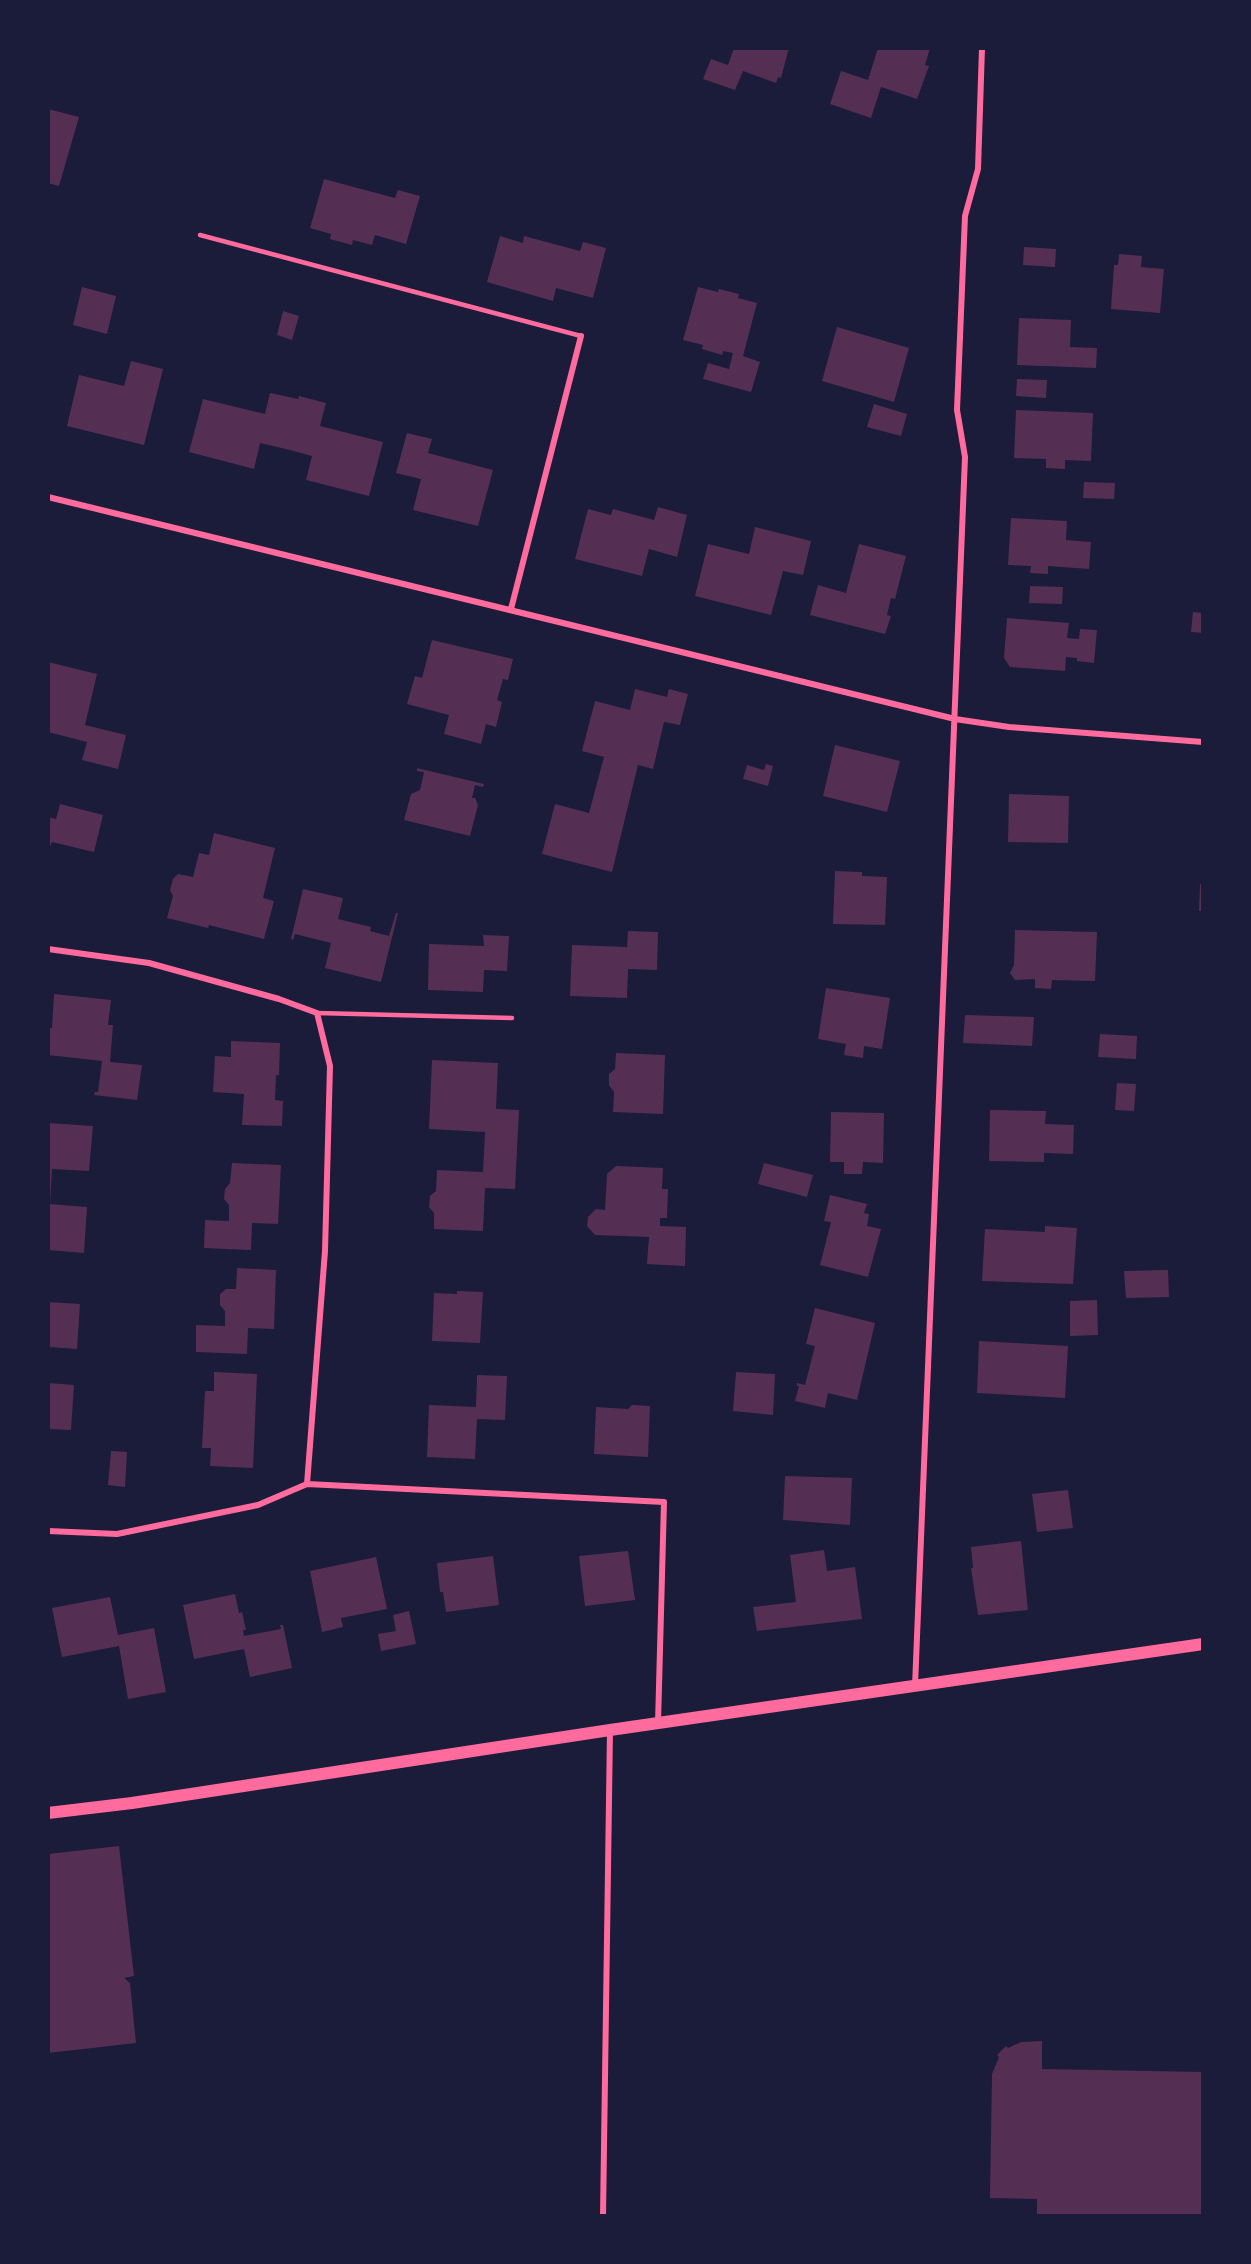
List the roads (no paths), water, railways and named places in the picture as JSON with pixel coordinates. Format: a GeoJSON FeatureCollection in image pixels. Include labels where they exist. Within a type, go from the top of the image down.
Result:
{"type":"FeatureCollection","features":[{"type":"Feature","properties":{"kind":"main road"},"geometry":{"type":"LineString","coordinates":[[48,1813],[132,1803],[610,1730],[1203,1644]]}},
{"type":"Feature","properties":{"kind":"street"},"geometry":{"type":"LineString","coordinates":[[915,1686],[965,457],[957,410],[966,216],[978,169],[982,48]]}},
{"type":"Feature","properties":{"kind":"street"},"geometry":{"type":"LineString","coordinates":[[511,609],[581,336]]}},
{"type":"Feature","properties":{"kind":"street"},"geometry":{"type":"LineString","coordinates":[[48,496],[955,719],[1009,727],[1203,742]]}},
{"type":"Feature","properties":{"kind":"street"},"geometry":{"type":"LineString","coordinates":[[48,949],[148,963],[279,999],[317,1013],[330,1066],[325,1251],[307,1484]]}},
{"type":"Feature","properties":{"kind":"street"},"geometry":{"type":"LineString","coordinates":[[48,1532],[117,1534],[258,1505],[307,1484],[664,1502],[658,1723]]}},
{"type":"Feature","properties":{"kind":"street"},"geometry":{"type":"LineString","coordinates":[[603,2216],[610,1730]]}},
{"type":"Feature","properties":{"kind":"lane"},"geometry":{"type":"LineString","coordinates":[[200,235],[581,336]]}},
{"type":"Feature","properties":{"kind":"lane"},"geometry":{"type":"LineString","coordinates":[[317,1013],[512,1018]]}}]}
